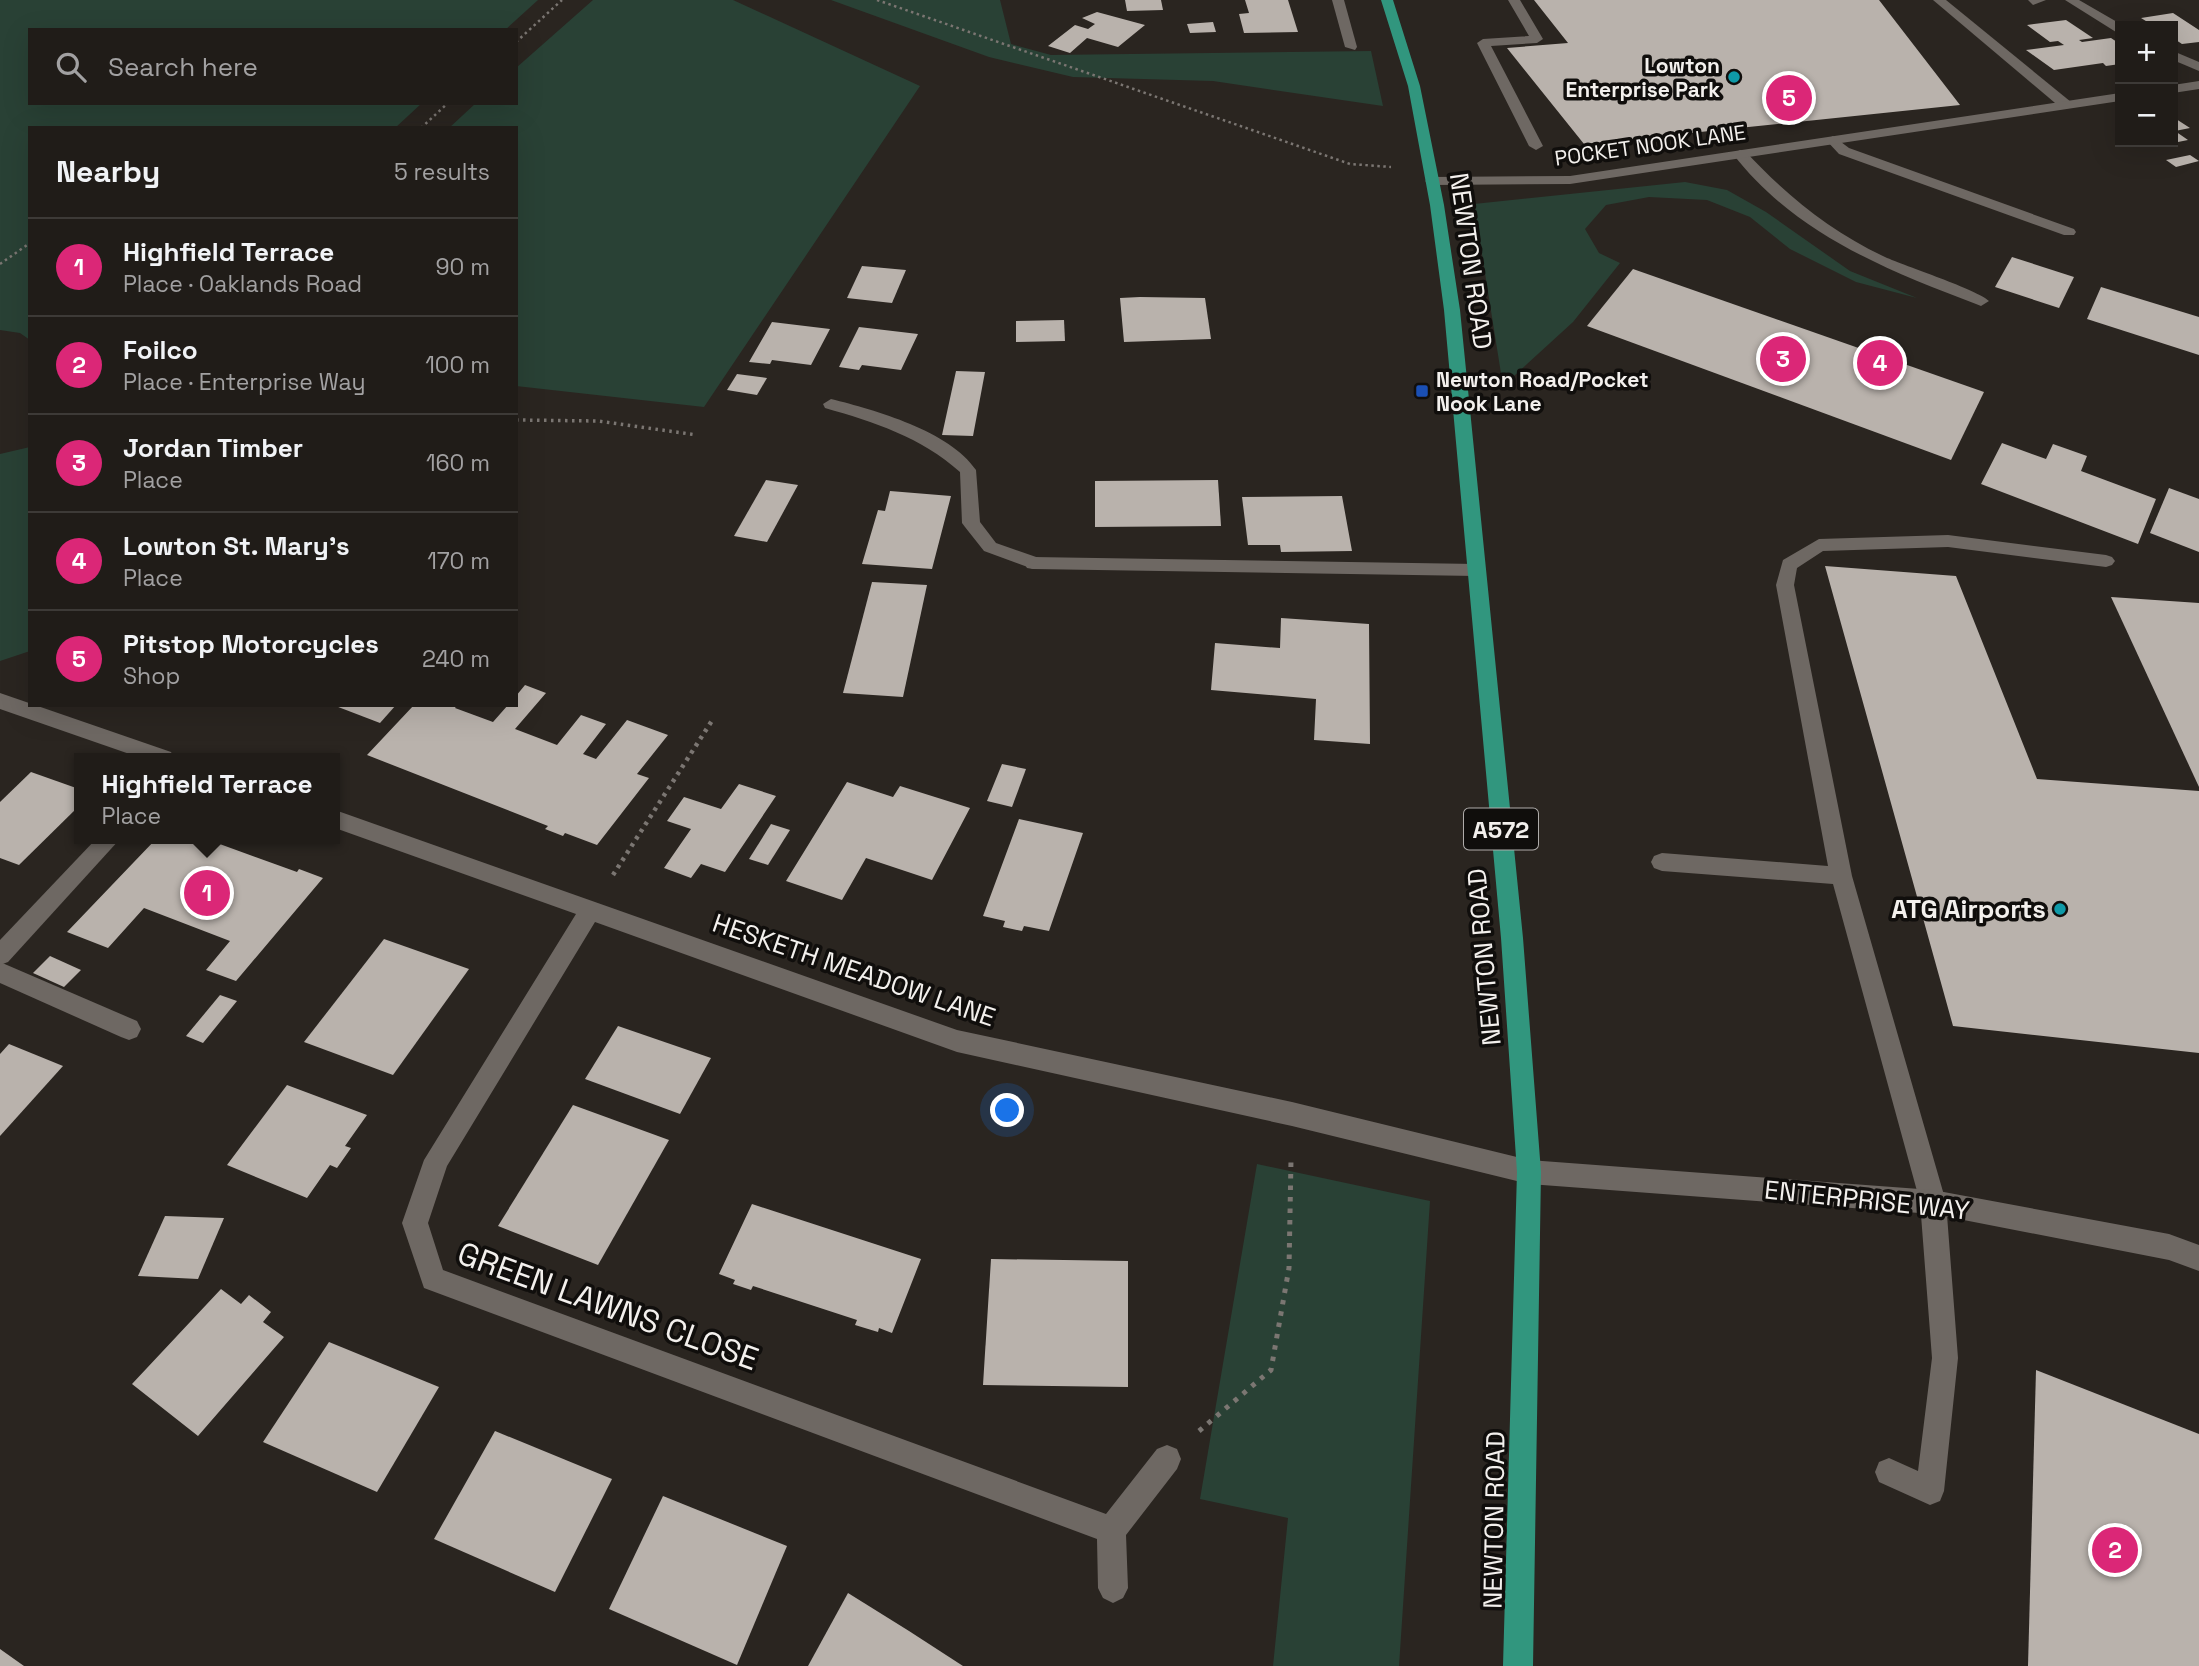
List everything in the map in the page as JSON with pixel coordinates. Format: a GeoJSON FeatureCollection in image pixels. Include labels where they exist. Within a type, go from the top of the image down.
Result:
{"type":"FeatureCollection","features":[{"type":"Feature","properties":{"kind":"main road","name":"NEWTON ROAD"},"geometry":{"type":"LineString","coordinates":[[1387,0],[1414,86],[1452,310],[1512,938],[1529,1172],[1518,1666]]}},
{"type":"Feature","properties":{"kind":"street"},"geometry":{"type":"LineString","coordinates":[[1338,0],[1351,47]]}},
{"type":"Feature","properties":{"kind":"street"},"geometry":{"type":"LineString","coordinates":[[1514,0],[1537,39],[1483,43],[1536,146]]}},
{"type":"Feature","properties":{"kind":"street"},"geometry":{"type":"LineString","coordinates":[[1939,0],[2066,105]]}},
{"type":"Feature","properties":{"kind":"street"},"geometry":{"type":"LineString","coordinates":[[2033,1],[2040,0]]}},
{"type":"Feature","properties":{"kind":"street"},"geometry":{"type":"LineString","coordinates":[[2071,0],[2115,26]]}},
{"type":"Feature","properties":{"kind":"street"},"geometry":{"type":"LineString","coordinates":[[2178,57],[2199,67]]}},
{"type":"Feature","properties":{"kind":"street"},"geometry":{"type":"LineString","coordinates":[[2178,88],[2199,85]]}},
{"type":"Feature","properties":{"kind":"street"},"geometry":{"type":"LineString","coordinates":[[2178,91],[2199,103]]}},
{"type":"Feature","properties":{"kind":"street","name":"POCKET NOOK LANE"},"geometry":{"type":"LineString","coordinates":[[1432,181],[1570,180],[2115,98]]}},
{"type":"Feature","properties":{"kind":"street"},"geometry":{"type":"LineString","coordinates":[[1833,140],[1844,151],[2069,232]]}},
{"type":"Feature","properties":{"kind":"street"},"geometry":{"type":"LineString","coordinates":[[1740,154],[1787,202],[1846,243],[1913,275],[1981,301]]}},
{"type":"Feature","properties":{"kind":"street"},"geometry":{"type":"LineString","coordinates":[[831,404],[898,424],[948,450],[968,470],[971,523],[990,547],[1033,562],[1476,570]]}},
{"type":"Feature","properties":{"kind":"street"},"geometry":{"type":"LineString","coordinates":[[1889,1472],[1930,1491],[1945,1358],[1933,1202],[1841,876],[1785,585],[1789,565],[1819,545],[1948,541],[2106,561]]}},
{"type":"Feature","properties":{"kind":"street"},"geometry":{"type":"LineString","coordinates":[[0,701],[150,753]]}},
{"type":"Feature","properties":{"kind":"street","name":"HESKETH MEADOW LANE"},"geometry":{"type":"LineString","coordinates":[[340,821],[957,1041],[1292,1114],[1529,1172]]}},
{"type":"Feature","properties":{"kind":"street"},"geometry":{"type":"LineString","coordinates":[[0,955],[104,844]]}},
{"type":"Feature","properties":{"kind":"street"},"geometry":{"type":"LineString","coordinates":[[1662,862],[1841,876]]}},
{"type":"Feature","properties":{"kind":"street","name":"GREEN LAWNS CLOSE"},"geometry":{"type":"LineString","coordinates":[[590,911],[436,1160],[415,1223],[433,1279],[1111,1530]]}},
{"type":"Feature","properties":{"kind":"street"},"geometry":{"type":"LineString","coordinates":[[0,972],[129,1029]]}},
{"type":"Feature","properties":{"kind":"street","name":"ENTERPRISE WAY"},"geometry":{"type":"LineString","coordinates":[[1529,1172],[1933,1202],[2169,1247],[2199,1258]]}},
{"type":"Feature","properties":{"kind":"street"},"geometry":{"type":"LineString","coordinates":[[1113,1588],[1111,1530],[1167,1459]]}},
{"type":"Feature","properties":{"kind":"path"},"geometry":{"type":"LineString","coordinates":[[518,40],[562,0]]}},
{"type":"Feature","properties":{"kind":"path"},"geometry":{"type":"LineString","coordinates":[[877,0],[1350,164],[1387,166]]}},
{"type":"Feature","properties":{"kind":"path"},"geometry":{"type":"LineString","coordinates":[[423,126],[446,105]]}},
{"type":"Feature","properties":{"kind":"path"},"geometry":{"type":"LineString","coordinates":[[0,264],[28,244]]}},
{"type":"Feature","properties":{"kind":"path"},"geometry":{"type":"LineString","coordinates":[[518,420],[598,421],[697,435]]}},
{"type":"Feature","properties":{"kind":"path"},"geometry":{"type":"LineString","coordinates":[[590,911],[713,719]]}},
{"type":"Feature","properties":{"kind":"path"},"geometry":{"type":"LineString","coordinates":[[1167,1459],[1271,1370],[1289,1268],[1292,1114]]}},
{"type":"Feature","properties":{"kind":"green space"},"geometry":{"type":"Polygon","coordinates":[[[0,0],[538,0],[507,28],[28,28],[28,105],[420,105],[397,126],[28,126],[28,339],[20,333],[0,330],[0,0]]]}},
{"type":"Feature","properties":{"kind":"green space"},"geometry":{"type":"Polygon","coordinates":[[[593,0],[733,0],[920,86],[704,407],[518,386],[518,126],[451,126],[474,105],[518,105],[518,66],[593,0]]]}},
{"type":"Feature","properties":{"kind":"green space"},"geometry":{"type":"Polygon","coordinates":[[[831,0],[1000,0],[1011,44],[1051,55],[1371,51],[1383,106],[1213,81],[1073,77],[989,57],[831,0]]]}},
{"type":"Feature","properties":{"kind":"green space"},"geometry":{"type":"Polygon","coordinates":[[[1685,182],[1727,190],[1766,212],[1850,271],[1917,298],[1856,282],[1790,249],[1750,217],[1707,200],[1649,197],[1606,205],[1585,229],[1599,253],[1620,263],[1573,322],[1503,386],[1474,204],[1685,182]]]}},
{"type":"Feature","properties":{"kind":"green space"},"geometry":{"type":"Polygon","coordinates":[[[28,447],[28,652],[0,661],[0,454],[28,447]]]}},
{"type":"Feature","properties":{"kind":"green space"},"geometry":{"type":"Polygon","coordinates":[[[1257,1164],[1430,1201],[1399,1666],[1273,1666],[1288,1518],[1200,1499],[1257,1164]]]}},
{"type":"Feature","properties":{"kind":"building"},"geometry":{"type":"Polygon","coordinates":[[[1125,0],[1161,0],[1163,10],[1127,11],[1125,0]]]}},
{"type":"Feature","properties":{"kind":"building"},"geometry":{"type":"Polygon","coordinates":[[[1245,0],[1288,0],[1298,32],[1244,33],[1239,14],[1249,13],[1245,0]]]}},
{"type":"Feature","properties":{"kind":"building","name":"Lowton Enterprise Park"},"geometry":{"type":"Polygon","coordinates":[[[1534,0],[1879,0],[1960,105],[1584,144],[1507,48],[1568,43],[1534,0]]]}},
{"type":"Feature","properties":{"kind":"building"},"geometry":{"type":"Polygon","coordinates":[[[1097,12],[1145,25],[1118,47],[1087,38],[1070,53],[1048,46],[1075,25],[1088,29],[1095,24],[1082,18],[1097,12]]]}},
{"type":"Feature","properties":{"kind":"building"},"geometry":{"type":"Polygon","coordinates":[[[2173,13],[2199,30],[2199,42],[2182,44],[2178,41],[2178,21],[2146,21],[2141,18],[2173,13]]]}},
{"type":"Feature","properties":{"kind":"building"},"geometry":{"type":"Polygon","coordinates":[[[2066,20],[2093,38],[2079,40],[2082,42],[2111,38],[2115,41],[2115,65],[2106,66],[2103,63],[2054,70],[2026,50],[2064,45],[2058,41],[2050,42],[2027,25],[2066,20]]]}},
{"type":"Feature","properties":{"kind":"building"},"geometry":{"type":"Polygon","coordinates":[[[1213,22],[1216,32],[1190,33],[1187,24],[1213,22]]]}},
{"type":"Feature","properties":{"kind":"building"},"geometry":{"type":"Polygon","coordinates":[[[2178,120],[2190,128],[2178,130],[2178,120]]]}},
{"type":"Feature","properties":{"kind":"building"},"geometry":{"type":"Polygon","coordinates":[[[2178,133],[2188,140],[2178,142],[2178,133]]]}},
{"type":"Feature","properties":{"kind":"building"},"geometry":{"type":"Polygon","coordinates":[[[2190,155],[2199,161],[2176,167],[2166,160],[2190,155]]]}},
{"type":"Feature","properties":{"kind":"building"},"geometry":{"type":"Polygon","coordinates":[[[2012,257],[2074,277],[2059,308],[1995,287],[2012,257]]]}},
{"type":"Feature","properties":{"kind":"building"},"geometry":{"type":"Polygon","coordinates":[[[862,266],[906,270],[892,303],[847,298],[862,266]]]}},
{"type":"Feature","properties":{"kind":"building"},"geometry":{"type":"Polygon","coordinates":[[[1633,269],[1984,392],[1951,460],[1587,326],[1633,269]]]}},
{"type":"Feature","properties":{"kind":"building"},"geometry":{"type":"Polygon","coordinates":[[[2101,287],[2199,317],[2199,355],[2087,319],[2101,287]]]}},
{"type":"Feature","properties":{"kind":"building"},"geometry":{"type":"Polygon","coordinates":[[[1120,298],[1205,298],[1211,339],[1124,342],[1120,298]]]}},
{"type":"Feature","properties":{"kind":"building"},"geometry":{"type":"Polygon","coordinates":[[[1064,320],[1065,341],[1016,342],[1016,321],[1064,320]]]}},
{"type":"Feature","properties":{"kind":"building"},"geometry":{"type":"Polygon","coordinates":[[[772,322],[830,329],[811,365],[772,360],[770,364],[749,362],[772,322]]]}},
{"type":"Feature","properties":{"kind":"building"},"geometry":{"type":"Polygon","coordinates":[[[859,327],[918,334],[901,370],[862,365],[859,370],[839,367],[859,327]]]}},
{"type":"Feature","properties":{"kind":"building"},"geometry":{"type":"Polygon","coordinates":[[[956,371],[985,372],[973,436],[942,435],[956,371]]]}},
{"type":"Feature","properties":{"kind":"building"},"geometry":{"type":"Polygon","coordinates":[[[737,374],[767,378],[757,395],[727,390],[737,374]]]}},
{"type":"Feature","properties":{"kind":"building"},"geometry":{"type":"Polygon","coordinates":[[[2002,443],[2046,459],[2053,444],[2087,456],[2081,471],[2156,499],[2138,544],[1981,484],[2002,443]]]}},
{"type":"Feature","properties":{"kind":"building"},"geometry":{"type":"Polygon","coordinates":[[[766,480],[798,485],[767,542],[734,536],[766,480]]]}},
{"type":"Feature","properties":{"kind":"building"},"geometry":{"type":"Polygon","coordinates":[[[1218,480],[1221,526],[1095,527],[1095,481],[1218,480]]]}},
{"type":"Feature","properties":{"kind":"building"},"geometry":{"type":"Polygon","coordinates":[[[2169,488],[2199,499],[2199,552],[2150,533],[2169,488]]]}},
{"type":"Feature","properties":{"kind":"building"},"geometry":{"type":"Polygon","coordinates":[[[890,491],[951,496],[932,569],[862,564],[878,510],[885,511],[890,491]]]}},
{"type":"Feature","properties":{"kind":"building"},"geometry":{"type":"Polygon","coordinates":[[[1342,496],[1352,551],[1281,552],[1280,545],[1248,545],[1242,497],[1342,496]]]}},
{"type":"Feature","properties":{"kind":"building","name":"ATG Airports"},"geometry":{"type":"Polygon","coordinates":[[[1825,566],[1956,576],[2037,779],[2199,791],[2199,1053],[1953,1026],[1825,566]]]}},
{"type":"Feature","properties":{"kind":"building"},"geometry":{"type":"Polygon","coordinates":[[[872,582],[927,585],[903,697],[843,693],[872,582]]]}},
{"type":"Feature","properties":{"kind":"building"},"geometry":{"type":"Polygon","coordinates":[[[2111,597],[2199,603],[2199,787],[2111,597]]]}},
{"type":"Feature","properties":{"kind":"building"},"geometry":{"type":"Polygon","coordinates":[[[1281,618],[1369,624],[1370,744],[1314,740],[1316,699],[1211,690],[1215,643],[1280,648],[1281,618]]]}},
{"type":"Feature","properties":{"kind":"building"},"geometry":{"type":"Polygon","coordinates":[[[525,685],[546,693],[515,729],[557,745],[581,715],[606,724],[583,754],[596,759],[627,720],[668,735],[637,774],[649,778],[597,845],[545,829],[548,826],[367,755],[412,707],[456,707],[493,722],[506,707],[518,707],[518,694],[525,685]]]}},
{"type":"Feature","properties":{"kind":"building"},"geometry":{"type":"Polygon","coordinates":[[[338,707],[394,707],[380,723],[338,707]]]}},
{"type":"Feature","properties":{"kind":"building"},"geometry":{"type":"Polygon","coordinates":[[[1002,764],[1026,769],[1012,807],[987,801],[1002,764]]]}},
{"type":"Feature","properties":{"kind":"building"},"geometry":{"type":"Polygon","coordinates":[[[31,772],[74,787],[74,811],[19,865],[0,858],[0,802],[31,772]]]}},
{"type":"Feature","properties":{"kind":"building"},"geometry":{"type":"Polygon","coordinates":[[[847,782],[893,797],[900,786],[970,808],[932,880],[866,858],[842,900],[786,881],[847,782]]]}},
{"type":"Feature","properties":{"kind":"building"},"geometry":{"type":"Polygon","coordinates":[[[739,784],[776,796],[725,872],[701,864],[691,878],[664,868],[691,829],[667,821],[684,797],[721,809],[739,784]]]}},
{"type":"Feature","properties":{"kind":"building"},"geometry":{"type":"Polygon","coordinates":[[[1019,819],[1083,833],[1049,931],[1024,926],[1022,931],[1003,927],[1005,921],[983,916],[1019,819]]]}},
{"type":"Feature","properties":{"kind":"building"},"geometry":{"type":"Polygon","coordinates":[[[771,824],[790,830],[768,865],[749,859],[771,824]]]}},
{"type":"Feature","properties":{"kind":"building"},"geometry":{"type":"Polygon","coordinates":[[[151,844],[220,844],[297,872],[299,869],[323,878],[236,981],[206,970],[230,941],[144,908],[108,948],[67,932],[151,844]]]}},
{"type":"Feature","properties":{"kind":"building"},"geometry":{"type":"Polygon","coordinates":[[[384,939],[469,969],[393,1075],[304,1042],[384,939]]]}},
{"type":"Feature","properties":{"kind":"building"},"geometry":{"type":"Polygon","coordinates":[[[50,956],[81,970],[64,987],[33,973],[50,956]]]}},
{"type":"Feature","properties":{"kind":"building"},"geometry":{"type":"Polygon","coordinates":[[[220,995],[237,1001],[203,1043],[186,1036],[220,995]]]}},
{"type":"Feature","properties":{"kind":"building"},"geometry":{"type":"Polygon","coordinates":[[[618,1026],[711,1058],[680,1114],[585,1079],[618,1026]]]}},
{"type":"Feature","properties":{"kind":"building"},"geometry":{"type":"Polygon","coordinates":[[[9,1044],[63,1066],[0,1136],[0,1054],[9,1044]]]}},
{"type":"Feature","properties":{"kind":"building"},"geometry":{"type":"Polygon","coordinates":[[[287,1085],[367,1115],[345,1146],[351,1148],[337,1168],[330,1165],[307,1198],[227,1165],[287,1085]]]}},
{"type":"Feature","properties":{"kind":"building"},"geometry":{"type":"Polygon","coordinates":[[[573,1105],[669,1140],[598,1265],[498,1226],[573,1105]]]}},
{"type":"Feature","properties":{"kind":"building"},"geometry":{"type":"Polygon","coordinates":[[[752,1204],[921,1259],[892,1333],[879,1328],[878,1332],[855,1325],[857,1320],[753,1286],[751,1290],[733,1284],[735,1280],[719,1274],[752,1204]]]}},
{"type":"Feature","properties":{"kind":"building"},"geometry":{"type":"Polygon","coordinates":[[[165,1216],[224,1218],[198,1279],[138,1276],[165,1216]]]}},
{"type":"Feature","properties":{"kind":"building"},"geometry":{"type":"Polygon","coordinates":[[[991,1259],[1128,1261],[1128,1387],[983,1385],[991,1259]]]}},
{"type":"Feature","properties":{"kind":"building"},"geometry":{"type":"Polygon","coordinates":[[[221,1289],[241,1304],[249,1295],[271,1312],[263,1322],[284,1337],[198,1436],[132,1384],[221,1289]]]}},
{"type":"Feature","properties":{"kind":"building"},"geometry":{"type":"Polygon","coordinates":[[[329,1342],[439,1387],[377,1492],[263,1442],[329,1342]]]}},
{"type":"Feature","properties":{"kind":"building"},"geometry":{"type":"Polygon","coordinates":[[[2036,1370],[2199,1434],[2199,1666],[2028,1666],[2036,1370]]]}},
{"type":"Feature","properties":{"kind":"building"},"geometry":{"type":"Polygon","coordinates":[[[495,1431],[612,1479],[555,1592],[434,1539],[495,1431]]]}},
{"type":"Feature","properties":{"kind":"building"},"geometry":{"type":"Polygon","coordinates":[[[663,1496],[787,1546],[737,1665],[609,1609],[663,1496]]]}},
{"type":"Feature","properties":{"kind":"building"},"geometry":{"type":"Polygon","coordinates":[[[848,1593],[909,1631],[963,1666],[808,1666],[848,1593]]]}},
{"type":"Feature","properties":{"kind":"building"},"geometry":{"type":"Polygon","coordinates":[[[0,1649],[24,1666],[0,1666],[0,1649]]]}},
{"type":"Feature","properties":{"kind":"place","name":"Lowton Enterprise Park"},"geometry":{"type":"Point","coordinates":[1734,77]}},
{"type":"Feature","properties":{"kind":"place","name":"Pitstop Motorcycles"},"geometry":{"type":"Point","coordinates":[1789,98]}},
{"type":"Feature","properties":{"kind":"place","name":"Jordan Timber"},"geometry":{"type":"Point","coordinates":[1783,359]}},
{"type":"Feature","properties":{"kind":"place","name":"Lowton St. Mary's"},"geometry":{"type":"Point","coordinates":[1880,363]}},
{"type":"Feature","properties":{"kind":"place","name":"Newton Road/Pocket Nook Lane"},"geometry":{"type":"Point","coordinates":[1422,391]}},
{"type":"Feature","properties":{"kind":"place","name":"Highfield Terrace"},"geometry":{"type":"Point","coordinates":[207,893]}},
{"type":"Feature","properties":{"kind":"place","name":"ATG Airports"},"geometry":{"type":"Point","coordinates":[2060,909]}},
{"type":"Feature","properties":{"kind":"place","name":"Foilco"},"geometry":{"type":"Point","coordinates":[2115,1550]}}]}
